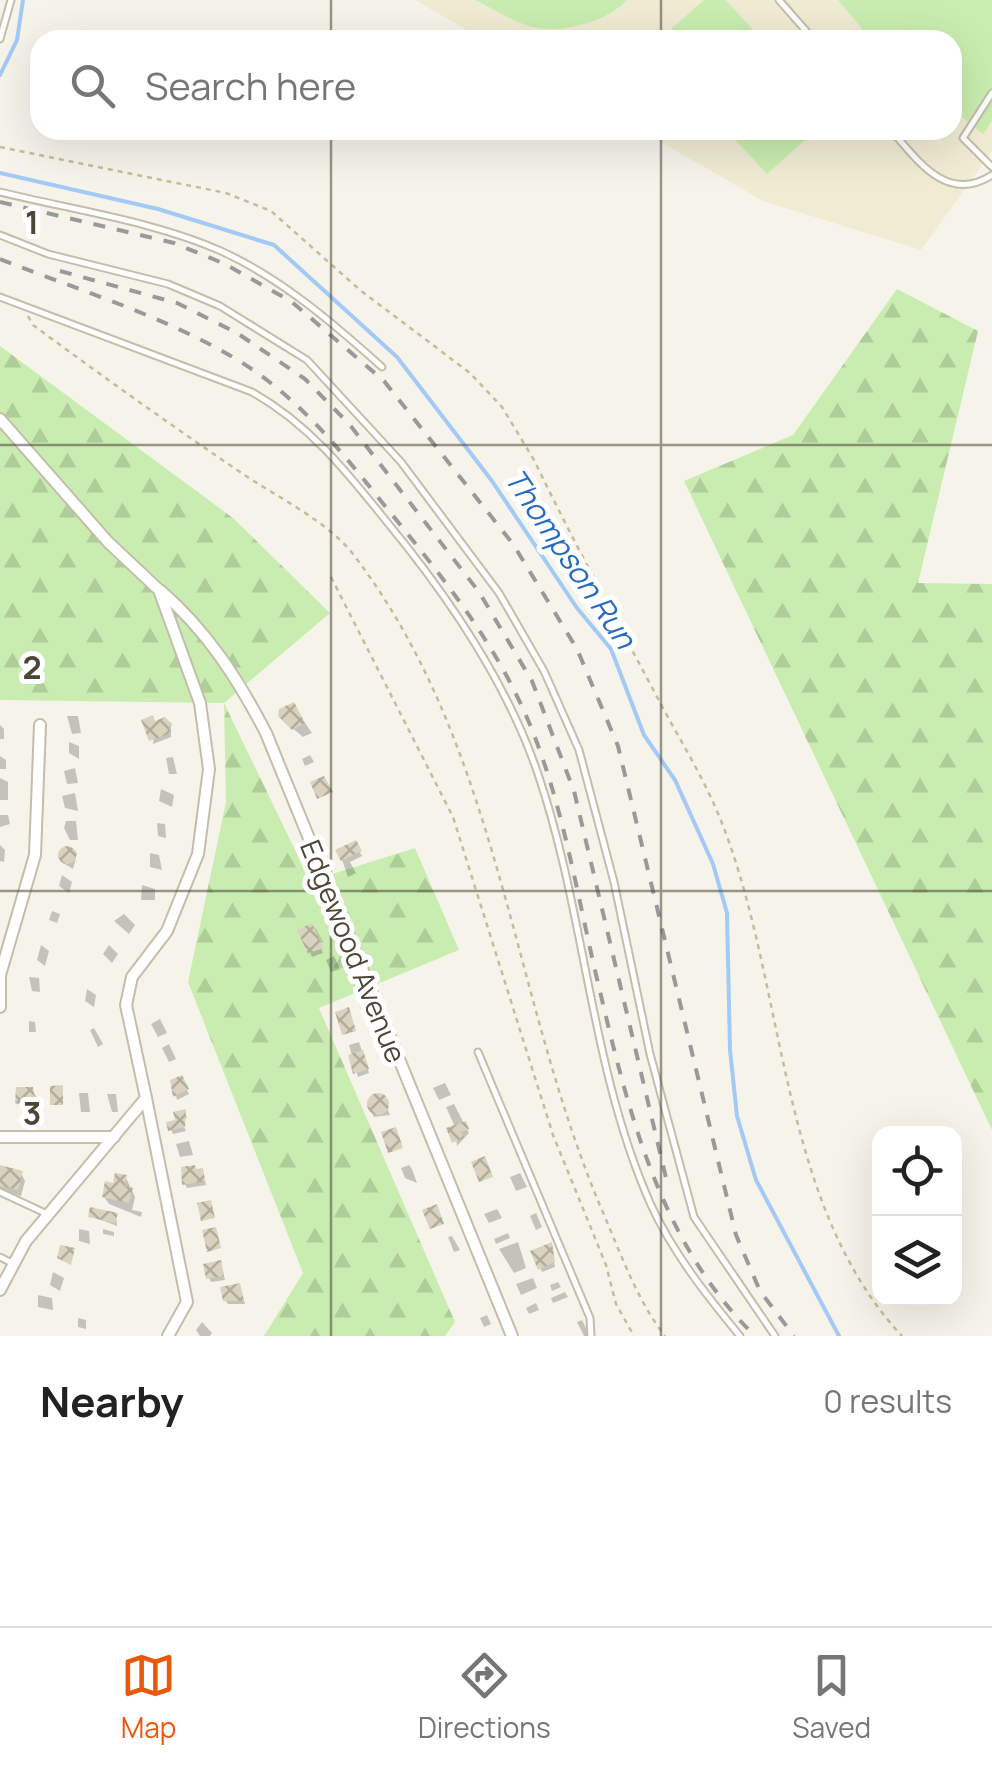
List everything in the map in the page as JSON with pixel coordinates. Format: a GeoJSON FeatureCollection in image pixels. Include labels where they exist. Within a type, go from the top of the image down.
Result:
{"type":"FeatureCollection","features":[{"type":"Feature","properties":{"kind":"street","name":"Edgewood Avenue"},"geometry":{"type":"LineString","coordinates":[[0,419],[108,542],[198,625],[266,733],[512,1336]]}},
{"type":"Feature","properties":{"kind":"street"},"geometry":{"type":"LineString","coordinates":[[159,590],[200,702],[209,769],[198,854],[166,930],[132,977],[126,1004],[187,1302],[168,1336]]}},
{"type":"Feature","properties":{"kind":"street"},"geometry":{"type":"LineString","coordinates":[[0,1007],[0,975],[35,856],[40,725]]}},
{"type":"Feature","properties":{"kind":"street"},"geometry":{"type":"LineString","coordinates":[[0,1290],[48,1215],[146,1098]]}},
{"type":"Feature","properties":{"kind":"street"},"geometry":{"type":"LineString","coordinates":[[0,1137],[114,1137]]}},
{"type":"Feature","properties":{"kind":"lane"},"geometry":{"type":"LineString","coordinates":[[0,39],[11,0]]}},
{"type":"Feature","properties":{"kind":"lane"},"geometry":{"type":"LineString","coordinates":[[780,0],[806,30]]}},
{"type":"Feature","properties":{"kind":"lane"},"geometry":{"type":"LineString","coordinates":[[901,140],[938,179],[968,184],[992,171],[963,138],[992,94]]}},
{"type":"Feature","properties":{"kind":"lane"},"geometry":{"type":"LineString","coordinates":[[0,192],[134,224],[221,251],[324,315],[382,367]]}},
{"type":"Feature","properties":{"kind":"lane"},"geometry":{"type":"LineString","coordinates":[[0,235],[48,254],[168,284],[220,306],[307,360],[401,462],[499,593],[544,671],[579,750],[694,1217],[776,1336]]}},
{"type":"Feature","properties":{"kind":"lane"},"geometry":{"type":"LineString","coordinates":[[0,297],[25,310],[252,392],[284,410],[335,457],[432,579],[481,656],[539,778],[564,874],[602,1060],[646,1191],[698,1283],[740,1336]]}},
{"type":"Feature","properties":{"kind":"lane"},"geometry":{"type":"LineString","coordinates":[[478,1052],[590,1318],[591,1336]]}},
{"type":"Feature","properties":{"kind":"lane"},"geometry":{"type":"LineString","coordinates":[[0,1192],[48,1215]]}},
{"type":"Feature","properties":{"kind":"lane"},"geometry":{"type":"LineString","coordinates":[[0,1258],[14,1264]]}},
{"type":"Feature","properties":{"kind":"path"},"geometry":{"type":"LineString","coordinates":[[0,147],[226,193],[271,211],[360,290],[470,373],[502,407],[534,460],[716,809],[740,872],[806,1150],[839,1236],[876,1308],[902,1336]]}},
{"type":"Feature","properties":{"kind":"path"},"geometry":{"type":"LineString","coordinates":[[25,310],[33,325],[350,551],[384,603],[430,682],[476,789],[577,1150],[651,1318],[665,1336]]}},
{"type":"Feature","properties":{"kind":"path"},"geometry":{"type":"LineString","coordinates":[[331,576],[453,817],[553,1135],[606,1265],[616,1304],[634,1336]]}},
{"type":"Feature","properties":{"kind":"shaded area"},"geometry":{"type":"Polygon","coordinates":[[[415,0],[992,0],[992,151],[921,250],[763,201],[657,140],[962,140],[962,30],[467,30],[415,0]]]}},
{"type":"Feature","properties":{"kind":"green space"},"geometry":{"type":"Polygon","coordinates":[[[475,0],[627,0],[599,19],[551,29],[524,24],[475,0]]]}},
{"type":"Feature","properties":{"kind":"green space"},"geometry":{"type":"Polygon","coordinates":[[[704,0],[726,0],[753,30],[670,30],[704,0]]]}},
{"type":"Feature","properties":{"kind":"green space"},"geometry":{"type":"Polygon","coordinates":[[[838,0],[992,0],[992,121],[983,134],[962,117],[962,30],[864,30],[838,0]]]}},
{"type":"Feature","properties":{"kind":"green space"},"geometry":{"type":"Polygon","coordinates":[[[735,140],[805,140],[767,174],[735,140]]]}},
{"type":"Feature","properties":{"kind":"green space"},"geometry":{"type":"Polygon","coordinates":[[[897,289],[978,331],[918,583],[992,584],[992,1130],[684,481],[793,435],[897,289]]]}},
{"type":"Feature","properties":{"kind":"green space"},"geometry":{"type":"Polygon","coordinates":[[[0,346],[233,518],[330,613],[224,703],[0,700],[0,346]]]}},
{"type":"Feature","properties":{"kind":"green space"},"geometry":{"type":"Polygon","coordinates":[[[224,703],[310,881],[415,848],[459,950],[319,1008],[455,1322],[445,1336],[264,1336],[303,1273],[188,982],[226,802],[224,703]]]}},
{"type":"Feature","properties":{"kind":"building"},"geometry":{"type":"Polygon","coordinates":[[[294,702],[305,723],[292,730],[278,716],[279,709],[294,702]]]}},
{"type":"Feature","properties":{"kind":"building"},"geometry":{"type":"Polygon","coordinates":[[[153,715],[155,721],[165,717],[173,725],[168,726],[171,733],[149,741],[141,720],[153,715]]]}},
{"type":"Feature","properties":{"kind":"building"},"geometry":{"type":"Polygon","coordinates":[[[324,776],[333,792],[317,799],[310,782],[324,776]]]}},
{"type":"Feature","properties":{"kind":"building"},"geometry":{"type":"Polygon","coordinates":[[[356,840],[362,851],[341,861],[335,850],[356,840]]]}},
{"type":"Feature","properties":{"kind":"building"},"geometry":{"type":"Polygon","coordinates":[[[67,846],[76,855],[67,864],[58,855],[67,846]]]}},
{"type":"Feature","properties":{"kind":"building"},"geometry":{"type":"Polygon","coordinates":[[[312,923],[323,948],[308,954],[297,930],[312,923]]]}},
{"type":"Feature","properties":{"kind":"building"},"geometry":{"type":"Polygon","coordinates":[[[349,1007],[356,1031],[342,1035],[335,1012],[349,1007]]]}},
{"type":"Feature","properties":{"kind":"building"},"geometry":{"type":"Polygon","coordinates":[[[363,1050],[369,1069],[353,1074],[348,1055],[363,1050]]]}},
{"type":"Feature","properties":{"kind":"building"},"geometry":{"type":"Polygon","coordinates":[[[182,1075],[189,1089],[173,1097],[170,1080],[182,1075]]]}},
{"type":"Feature","properties":{"kind":"building"},"geometry":{"type":"Polygon","coordinates":[[[63,1085],[63,1105],[50,1105],[50,1086],[63,1085]]]}},
{"type":"Feature","properties":{"kind":"building"},"geometry":{"type":"Polygon","coordinates":[[[16,1087],[33,1087],[36,1108],[15,1103],[16,1087]]]}},
{"type":"Feature","properties":{"kind":"building"},"geometry":{"type":"Polygon","coordinates":[[[378,1093],[386,1096],[386,1112],[378,1115],[370,1112],[367,1104],[370,1096],[378,1093]]]}},
{"type":"Feature","properties":{"kind":"building"},"geometry":{"type":"Polygon","coordinates":[[[186,1109],[185,1127],[168,1131],[166,1122],[175,1120],[173,1112],[186,1109]]]}},
{"type":"Feature","properties":{"kind":"building"},"geometry":{"type":"Polygon","coordinates":[[[466,1121],[469,1129],[461,1132],[464,1138],[452,1143],[446,1128],[466,1121]]]}},
{"type":"Feature","properties":{"kind":"building"},"geometry":{"type":"Polygon","coordinates":[[[396,1127],[403,1148],[388,1153],[381,1132],[396,1127]]]}},
{"type":"Feature","properties":{"kind":"building"},"geometry":{"type":"Polygon","coordinates":[[[485,1156],[493,1177],[479,1182],[471,1162],[485,1156]]]}},
{"type":"Feature","properties":{"kind":"building"},"geometry":{"type":"Polygon","coordinates":[[[0,1165],[23,1171],[18,1190],[0,1186],[0,1165]]]}},
{"type":"Feature","properties":{"kind":"building"},"geometry":{"type":"Polygon","coordinates":[[[195,1165],[196,1169],[203,1168],[205,1181],[182,1185],[181,1167],[195,1165]]]}},
{"type":"Feature","properties":{"kind":"building"},"geometry":{"type":"Polygon","coordinates":[[[115,1173],[127,1175],[125,1186],[133,1188],[129,1203],[102,1197],[105,1181],[113,1183],[115,1173]]]}},
{"type":"Feature","properties":{"kind":"building"},"geometry":{"type":"Polygon","coordinates":[[[211,1200],[215,1218],[201,1221],[197,1203],[211,1200]]]}},
{"type":"Feature","properties":{"kind":"building"},"geometry":{"type":"Polygon","coordinates":[[[437,1204],[444,1224],[430,1229],[422,1210],[437,1204]]]}},
{"type":"Feature","properties":{"kind":"building"},"geometry":{"type":"Polygon","coordinates":[[[90,1207],[118,1213],[115,1223],[88,1217],[90,1207]]]}},
{"type":"Feature","properties":{"kind":"building"},"geometry":{"type":"Polygon","coordinates":[[[216,1227],[221,1248],[207,1252],[202,1230],[216,1227]]]}},
{"type":"Feature","properties":{"kind":"building"},"geometry":{"type":"Polygon","coordinates":[[[552,1242],[555,1262],[538,1270],[530,1251],[552,1242]]]}},
{"type":"Feature","properties":{"kind":"building"},"geometry":{"type":"Polygon","coordinates":[[[60,1245],[75,1248],[71,1265],[57,1258],[60,1245]]]}},
{"type":"Feature","properties":{"kind":"building"},"geometry":{"type":"Polygon","coordinates":[[[221,1260],[224,1276],[206,1279],[203,1264],[221,1260]]]}},
{"type":"Feature","properties":{"kind":"building"},"geometry":{"type":"Polygon","coordinates":[[[240,1283],[244,1301],[223,1301],[220,1287],[240,1283]]]}},
{"type":"Feature","properties":{"kind":"waterway"},"geometry":{"type":"LineString","coordinates":[[0,75],[17,40],[23,0]]}},
{"type":"Feature","properties":{"kind":"waterway","name":"Thompson Run"},"geometry":{"type":"LineString","coordinates":[[0,173],[158,209],[274,245],[397,357],[492,481],[577,608],[611,649],[644,735],[675,780],[713,864],[727,913],[730,1050],[737,1116],[756,1180],[839,1336]]}},
{"type":"Feature","properties":{"kind":"railway"},"geometry":{"type":"LineString","coordinates":[[0,202],[174,243],[225,264],[292,302],[384,381],[513,544],[577,649],[618,746],[736,1235],[760,1291],[794,1336]]}},
{"type":"Feature","properties":{"kind":"railway"},"geometry":{"type":"LineString","coordinates":[[0,259],[180,330],[258,373],[332,442],[462,606],[514,690],[540,752],[560,816],[622,1079],[652,1172],[694,1259],[755,1336]]}},
{"type":"Feature","properties":{"kind":"railway"},"geometry":{"type":"LineString","coordinates":[[60,271],[177,303],[237,333],[305,379],[350,425],[479,592],[532,681],[574,791],[667,1182]]}}]}
